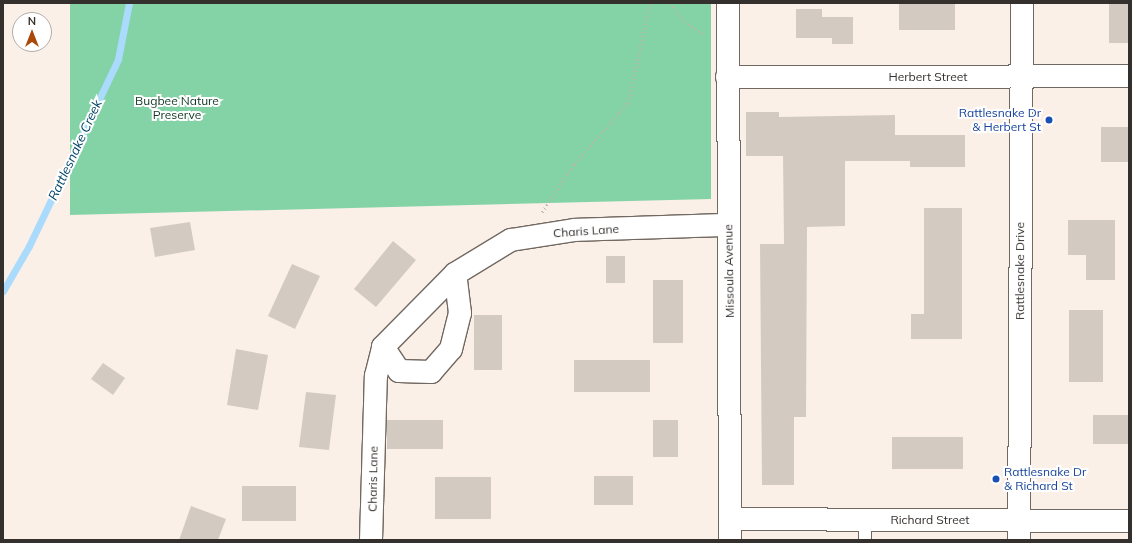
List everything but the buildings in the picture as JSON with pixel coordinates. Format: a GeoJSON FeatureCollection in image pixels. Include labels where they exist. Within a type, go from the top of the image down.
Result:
{"type":"FeatureCollection","features":[{"type":"Feature","properties":{"kind":"street","name":"Missoula Avenue"},"geometry":{"type":"LineString","coordinates":[[728,3],[727,78],[730,530]]}},
{"type":"Feature","properties":{"kind":"street","name":"Rattlesnake Drive"},"geometry":{"type":"LineString","coordinates":[[1019,530],[1020,77],[1022,3]]}},
{"type":"Feature","properties":{"kind":"street","name":"Herbert Street"},"geometry":{"type":"LineString","coordinates":[[727,78],[1129,76]]}},
{"type":"Feature","properties":{"kind":"street","name":"Charis Lane"},"geometry":{"type":"LineString","coordinates":[[371,540],[376,376],[383,348],[455,274],[511,240],[575,230],[728,225]]}},
{"type":"Feature","properties":{"kind":"street"},"geometry":{"type":"LineString","coordinates":[[383,348],[399,371],[431,372],[451,349],[460,312],[455,274]]}},
{"type":"Feature","properties":{"kind":"street","name":"Richard Street"},"geometry":{"type":"LineString","coordinates":[[730,530],[1019,530],[1129,521]]}},
{"type":"Feature","properties":{"kind":"path"},"geometry":{"type":"LineString","coordinates":[[544,235],[542,210],[574,164],[628,103],[650,3]]}},
{"type":"Feature","properties":{"kind":"path"},"geometry":{"type":"LineString","coordinates":[[671,3],[685,22],[709,37]]}},
{"type":"Feature","properties":{"kind":"green space","name":"Bugbee Nature Preserve"},"geometry":{"type":"Polygon","coordinates":[[[70,3],[711,3],[711,199],[70,215],[70,3]]]}},
{"type":"Feature","properties":{"kind":"waterway","name":"Rattlesnake Creek"},"geometry":{"type":"LineString","coordinates":[[3,291],[29,246],[118,59],[129,3]]}},
{"type":"Feature","properties":{"kind":"place","name":"Rattlesnake Dr & Herbert St"},"geometry":{"type":"Point","coordinates":[1049,120]}},
{"type":"Feature","properties":{"kind":"place","name":"Rattlesnake Dr & Richard St"},"geometry":{"type":"Point","coordinates":[996,479]}}]}
